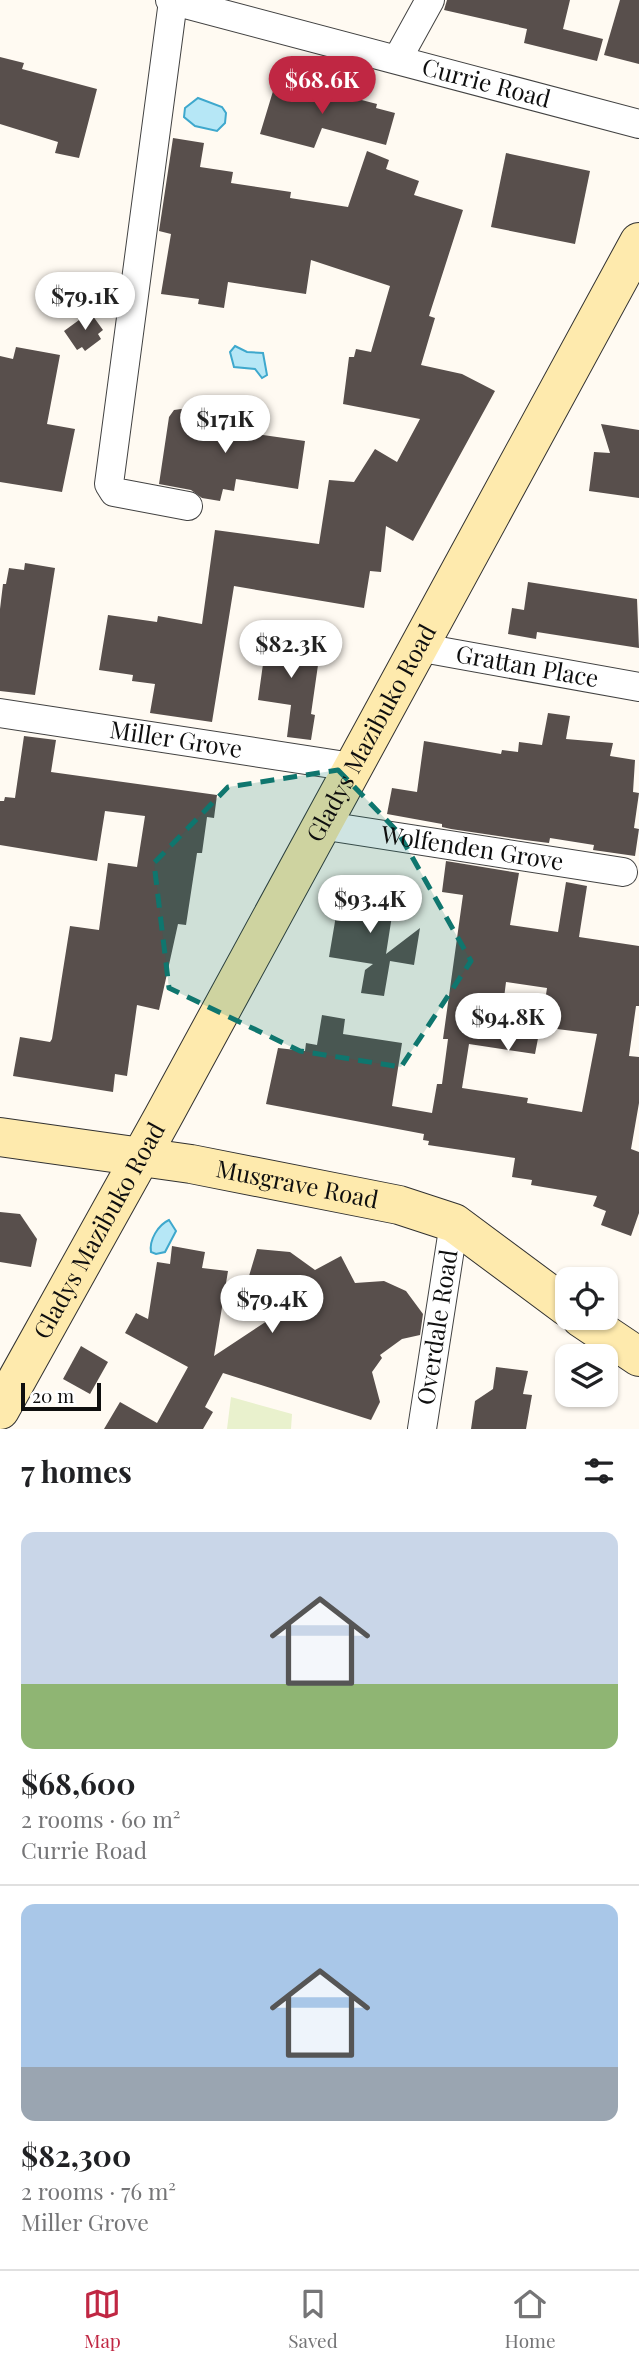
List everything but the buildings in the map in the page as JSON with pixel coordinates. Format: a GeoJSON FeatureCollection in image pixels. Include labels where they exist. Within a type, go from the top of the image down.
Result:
{"type":"FeatureCollection","features":[{"type":"Feature","properties":{"kind":"street"},"geometry":{"type":"LineString","coordinates":[[171,0],[109,484],[114,492],[188,506]]}},
{"type":"Feature","properties":{"kind":"street","name":"Currie Road"},"geometry":{"type":"LineString","coordinates":[[171,0],[639,124]]}},
{"type":"Feature","properties":{"kind":"street"},"geometry":{"type":"LineString","coordinates":[[398,58],[430,0]]}},
{"type":"Feature","properties":{"kind":"street","name":"Gladys Mazibuko Road"},"geometry":{"type":"LineString","coordinates":[[0,1409],[639,242]]}},
{"type":"Feature","properties":{"kind":"street","name":"Grattan Place"},"geometry":{"type":"LineString","coordinates":[[417,648],[639,687]]}},
{"type":"Feature","properties":{"kind":"street","name":"Miller Grove"},"geometry":{"type":"LineString","coordinates":[[0,713],[352,767]]}},
{"type":"Feature","properties":{"kind":"street","name":"Wolfenden Grove"},"geometry":{"type":"LineString","coordinates":[[320,825],[622,872]]}},
{"type":"Feature","properties":{"kind":"street","name":"Musgrave Road"},"geometry":{"type":"LineString","coordinates":[[0,1137],[191,1164],[399,1205],[454,1223],[555,1298]]}},
{"type":"Feature","properties":{"kind":"street","name":"Overdale Road"},"geometry":{"type":"LineString","coordinates":[[422,1429],[454,1223]]}},
{"type":"Feature","properties":{"kind":"street"},"geometry":{"type":"LineString","coordinates":[[599,1330],[639,1357]]}},
{"type":"Feature","properties":{"kind":"highlighted area"},"geometry":{"type":"Polygon","coordinates":[[[338,770],[398,832],[471,961],[401,1067],[300,1051],[169,988],[154,863],[228,787],[338,770]]]}},
{"type":"Feature","properties":{"kind":"green space"},"geometry":{"type":"Polygon","coordinates":[[[231,1397],[292,1414],[291,1429],[227,1429],[231,1397]]]}},
{"type":"Feature","properties":{"kind":"water"},"geometry":{"type":"Polygon","coordinates":[[[198,98],[222,107],[226,113],[225,123],[217,131],[195,126],[184,117],[185,108],[198,98]]]}},
{"type":"Feature","properties":{"kind":"water"},"geometry":{"type":"Polygon","coordinates":[[[235,346],[247,352],[263,353],[267,375],[262,378],[255,369],[234,367],[230,352],[235,346]]]}},
{"type":"Feature","properties":{"kind":"water"},"geometry":{"type":"Polygon","coordinates":[[[169,1220],[176,1231],[165,1252],[151,1252],[155,1233],[169,1220]]]}}]}
